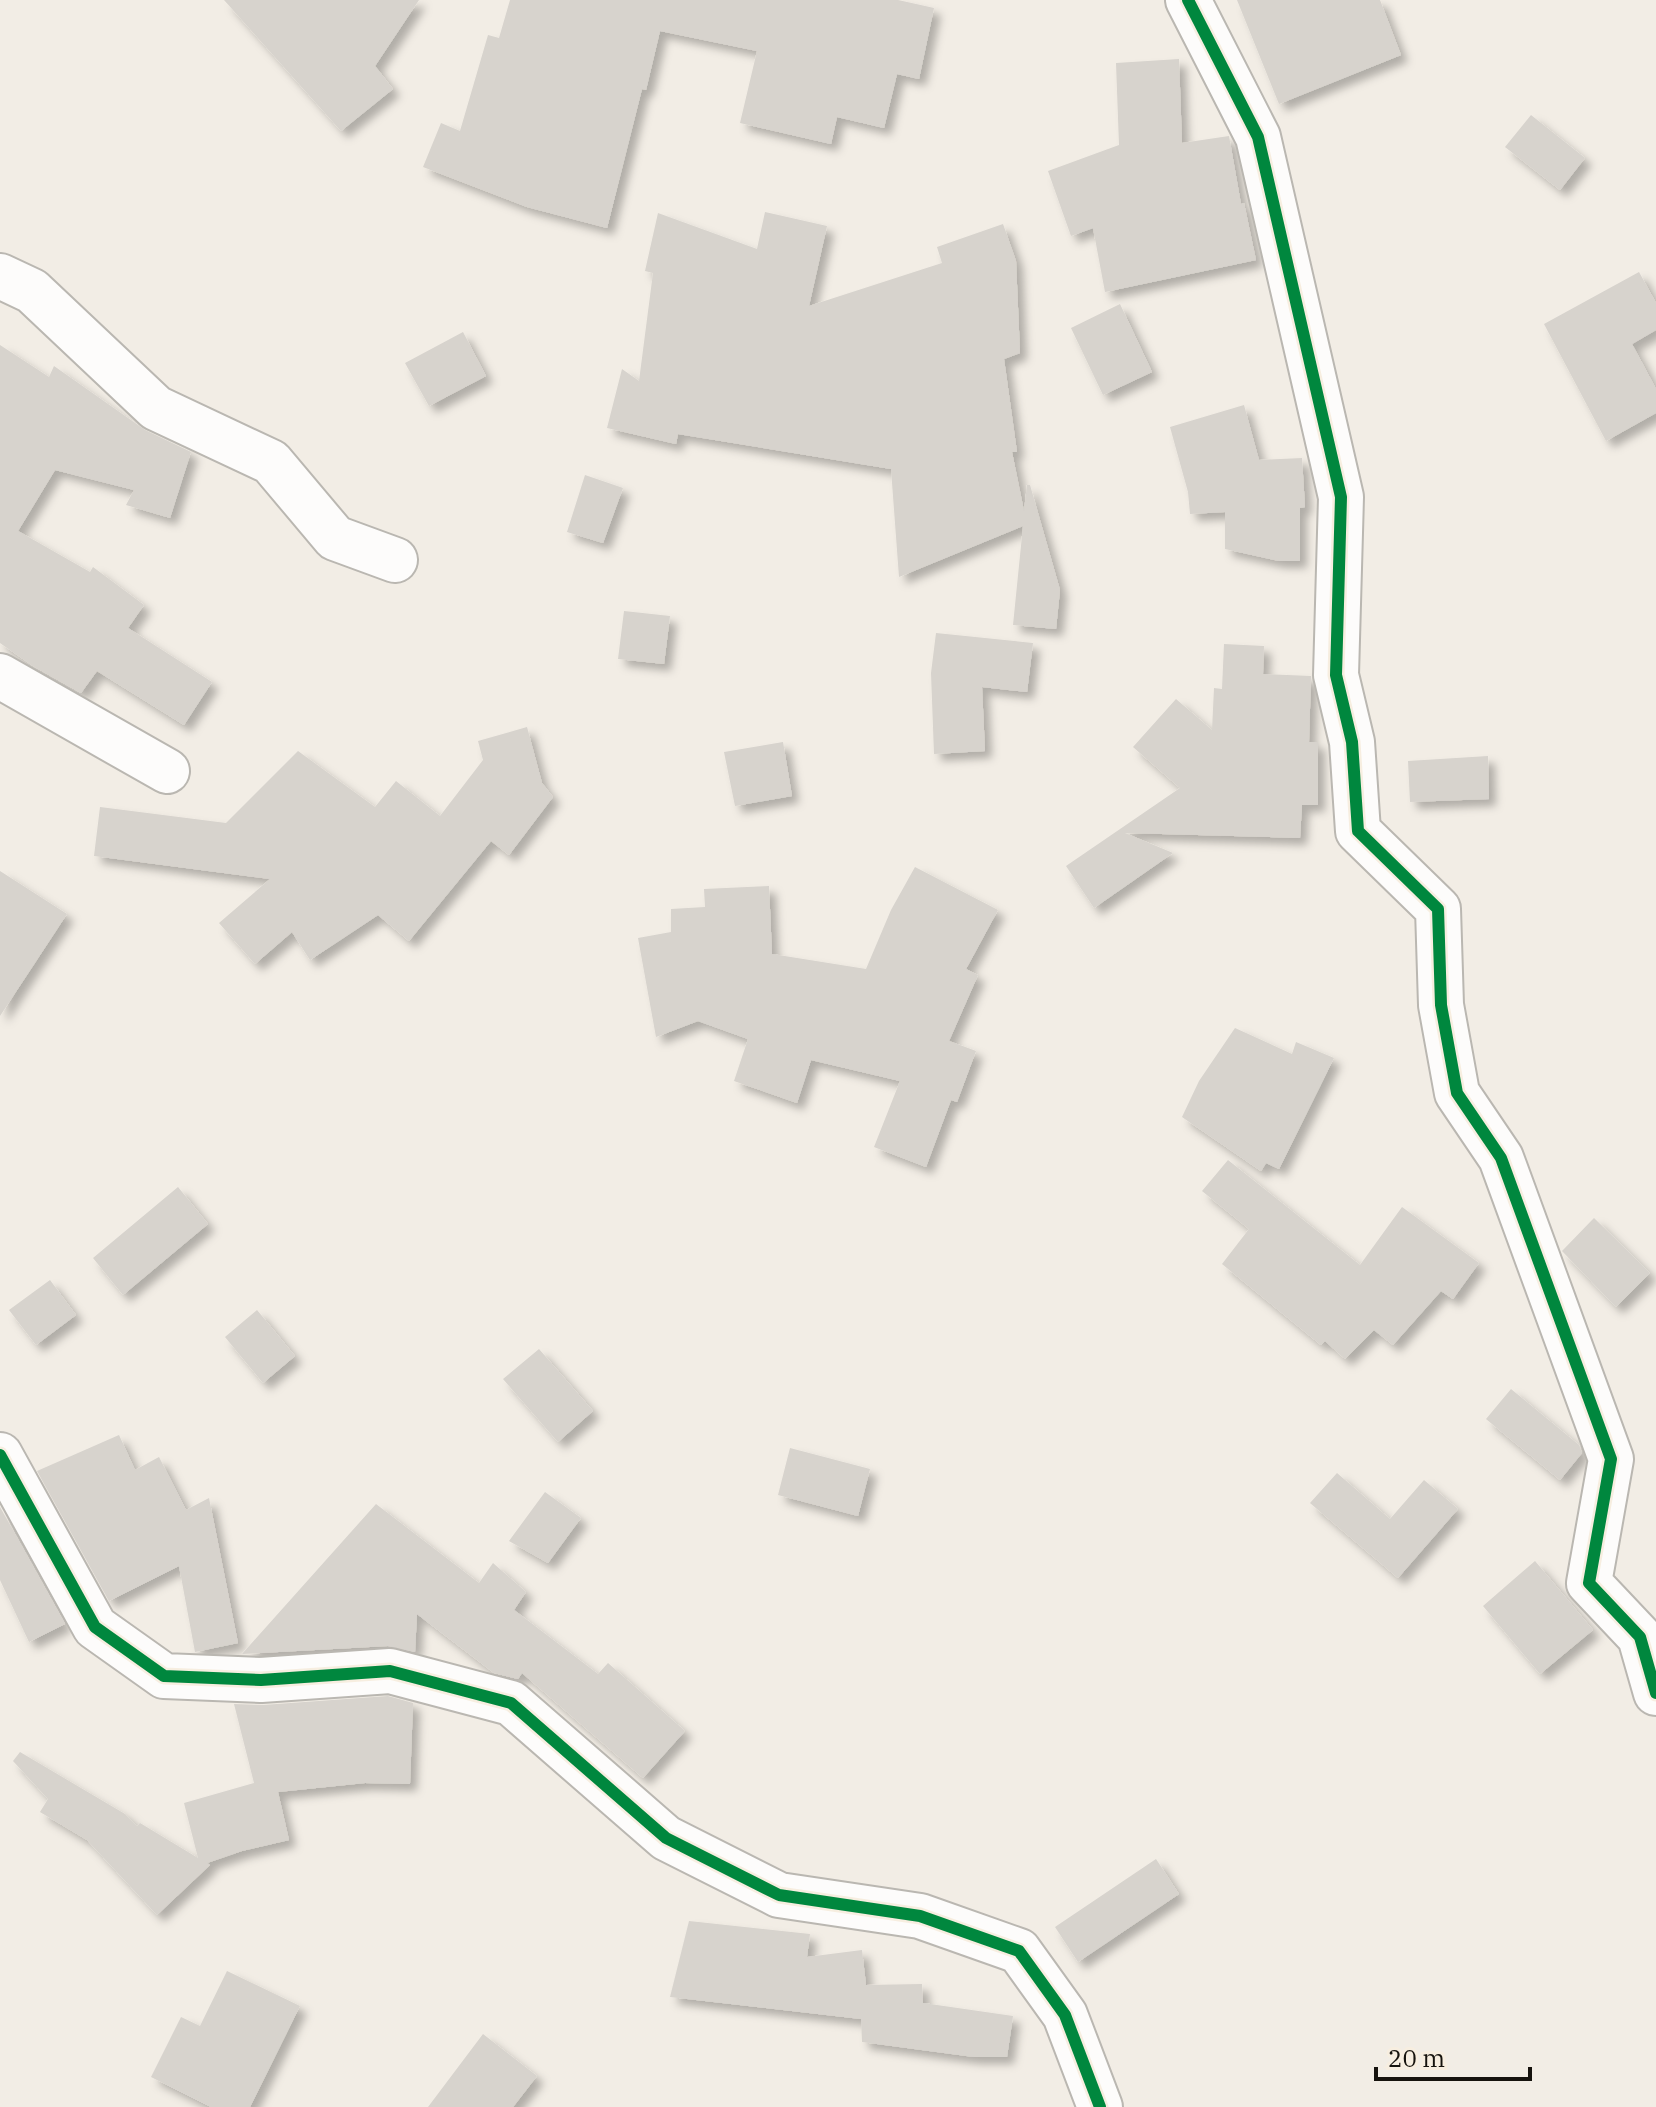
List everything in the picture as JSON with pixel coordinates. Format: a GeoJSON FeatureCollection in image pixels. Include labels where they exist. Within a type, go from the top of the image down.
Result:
{"type":"FeatureCollection","features":[{"type":"Feature","properties":{"kind":"street"},"geometry":{"type":"LineString","coordinates":[[1188,0],[1258,137],[1341,497],[1336,675],[1352,742],[1358,831],[1438,909],[1441,1005],[1457,1093],[1501,1158],[1611,1459],[1589,1583],[1640,1637],[1656,1693]]}},
{"type":"Feature","properties":{"kind":"street"},"geometry":{"type":"LineString","coordinates":[[0,276],[32,291],[156,408],[271,462],[335,538],[395,560]]}},
{"type":"Feature","properties":{"kind":"street"},"geometry":{"type":"LineString","coordinates":[[0,676],[167,771]]}},
{"type":"Feature","properties":{"kind":"street"},"geometry":{"type":"LineString","coordinates":[[0,1455],[95,1627],[164,1676],[261,1680],[390,1671],[511,1703],[666,1838],[779,1895],[920,1916],[1019,1951],[1065,2015],[1100,2107]]}},
{"type":"Feature","properties":{"kind":"building"},"geometry":{"type":"Polygon","coordinates":[[[224,0],[419,0],[375,66],[393,89],[341,131],[224,0]]]}},
{"type":"Feature","properties":{"kind":"building"},"geometry":{"type":"Polygon","coordinates":[[[510,0],[898,0],[934,8],[919,79],[897,74],[884,128],[837,117],[831,144],[740,123],[757,51],[660,31],[607,228],[527,207],[423,167],[441,123],[460,131],[488,35],[499,38],[510,0]]]}},
{"type":"Feature","properties":{"kind":"building"},"geometry":{"type":"Polygon","coordinates":[[[1237,0],[1380,0],[1401,55],[1279,104],[1237,0]]]}},
{"type":"Feature","properties":{"kind":"building"},"geometry":{"type":"Polygon","coordinates":[[[1179,59],[1182,143],[1229,136],[1241,204],[1244,203],[1256,260],[1105,292],[1093,228],[1071,236],[1048,171],[1119,145],[1116,63],[1179,59]]]}},
{"type":"Feature","properties":{"kind":"building"},"geometry":{"type":"Polygon","coordinates":[[[1531,115],[1585,158],[1560,190],[1505,147],[1531,115]]]}},
{"type":"Feature","properties":{"kind":"building"},"geometry":{"type":"Polygon","coordinates":[[[765,212],[827,226],[809,306],[942,263],[937,247],[1003,224],[1016,261],[1020,353],[1004,359],[1017,452],[1012,452],[1024,511],[1027,485],[1030,485],[1060,590],[1056,629],[1013,625],[1023,526],[899,577],[891,469],[678,434],[676,444],[607,428],[622,369],[639,381],[653,273],[645,271],[658,213],[757,249],[765,212]]]}},
{"type":"Feature","properties":{"kind":"building"},"geometry":{"type":"Polygon","coordinates":[[[1639,272],[1656,303],[1656,330],[1632,344],[1656,389],[1656,413],[1606,441],[1544,324],[1639,272]]]}},
{"type":"Feature","properties":{"kind":"building"},"geometry":{"type":"Polygon","coordinates":[[[1120,304],[1152,372],[1103,395],[1071,328],[1120,304]]]}},
{"type":"Feature","properties":{"kind":"building"},"geometry":{"type":"Polygon","coordinates":[[[463,332],[486,376],[429,406],[405,363],[463,332]]]}},
{"type":"Feature","properties":{"kind":"building"},"geometry":{"type":"Polygon","coordinates":[[[0,345],[49,377],[54,366],[145,430],[191,452],[170,518],[126,505],[134,490],[55,470],[18,531],[90,572],[93,567],[144,605],[128,628],[212,682],[184,725],[97,671],[81,693],[0,643],[0,345]]]}},
{"type":"Feature","properties":{"kind":"building"},"geometry":{"type":"Polygon","coordinates":[[[1244,405],[1259,460],[1302,458],[1305,507],[1300,508],[1300,561],[1279,561],[1225,549],[1225,512],[1190,514],[1188,492],[1170,427],[1244,405]]]}},
{"type":"Feature","properties":{"kind":"building"},"geometry":{"type":"Polygon","coordinates":[[[585,475],[623,488],[603,543],[567,532],[585,475]]]}},
{"type":"Feature","properties":{"kind":"building"},"geometry":{"type":"Polygon","coordinates":[[[624,611],[670,616],[664,664],[618,659],[624,611]]]}},
{"type":"Feature","properties":{"kind":"building"},"geometry":{"type":"Polygon","coordinates":[[[936,633],[1033,643],[1027,692],[982,687],[985,751],[934,754],[931,673],[936,633]]]}},
{"type":"Feature","properties":{"kind":"building"},"geometry":{"type":"Polygon","coordinates":[[[1224,644],[1264,646],[1263,674],[1311,676],[1309,742],[1318,742],[1318,805],[1302,805],[1300,838],[1125,833],[1173,853],[1094,908],[1066,866],[1180,788],[1133,747],[1176,699],[1212,730],[1214,688],[1222,689],[1224,644]]]}},
{"type":"Feature","properties":{"kind":"building"},"geometry":{"type":"Polygon","coordinates":[[[527,727],[542,783],[553,797],[509,855],[491,841],[409,941],[378,915],[310,960],[292,932],[255,964],[219,923],[270,879],[94,856],[100,807],[226,823],[298,751],[375,807],[396,781],[440,816],[483,760],[478,741],[527,727]]]}},
{"type":"Feature","properties":{"kind":"building"},"geometry":{"type":"Polygon","coordinates":[[[783,742],[792,796],[735,806],[724,752],[783,742]]]}},
{"type":"Feature","properties":{"kind":"building"},"geometry":{"type":"Polygon","coordinates":[[[1488,756],[1489,799],[1410,802],[1408,761],[1488,756]]]}},
{"type":"Feature","properties":{"kind":"building"},"geometry":{"type":"Polygon","coordinates":[[[915,867],[998,910],[966,969],[978,975],[949,1041],[976,1051],[957,1102],[951,1100],[926,1167],[874,1147],[900,1081],[811,1060],[797,1103],[734,1081],[748,1039],[698,1021],[656,1037],[638,938],[671,932],[671,909],[705,907],[704,889],[769,886],[772,954],[866,969],[891,910],[915,867]]]}},
{"type":"Feature","properties":{"kind":"building"},"geometry":{"type":"Polygon","coordinates":[[[0,871],[67,914],[0,1016],[0,871]]]}},
{"type":"Feature","properties":{"kind":"building"},"geometry":{"type":"Polygon","coordinates":[[[1235,1028],[1292,1054],[1296,1042],[1334,1058],[1279,1169],[1266,1163],[1261,1171],[1182,1117],[1199,1081],[1235,1028]]]}},
{"type":"Feature","properties":{"kind":"building"},"geometry":{"type":"Polygon","coordinates":[[[1228,1160],[1360,1265],[1402,1207],[1479,1263],[1453,1299],[1441,1291],[1393,1345],[1374,1330],[1345,1359],[1325,1341],[1321,1345],[1222,1264],[1249,1229],[1202,1191],[1228,1160]]]}},
{"type":"Feature","properties":{"kind":"building"},"geometry":{"type":"Polygon","coordinates":[[[178,1187],[208,1224],[123,1295],[93,1258],[178,1187]]]}},
{"type":"Feature","properties":{"kind":"building"},"geometry":{"type":"Polygon","coordinates":[[[1594,1218],[1650,1273],[1616,1307],[1562,1251],[1594,1218]]]}},
{"type":"Feature","properties":{"kind":"building"},"geometry":{"type":"Polygon","coordinates":[[[50,1280],[76,1315],[36,1345],[9,1310],[50,1280]]]}},
{"type":"Feature","properties":{"kind":"building"},"geometry":{"type":"Polygon","coordinates":[[[257,1310],[295,1356],[263,1383],[225,1337],[257,1310]]]}},
{"type":"Feature","properties":{"kind":"building"},"geometry":{"type":"Polygon","coordinates":[[[539,1349],[593,1411],[558,1442],[503,1379],[539,1349]]]}},
{"type":"Feature","properties":{"kind":"building"},"geometry":{"type":"Polygon","coordinates":[[[1511,1389],[1579,1445],[1582,1453],[1560,1480],[1486,1419],[1511,1389]]]}},
{"type":"Feature","properties":{"kind":"building"},"geometry":{"type":"Polygon","coordinates":[[[119,1435],[135,1470],[159,1457],[186,1510],[209,1498],[238,1643],[195,1652],[179,1566],[109,1601],[37,1471],[119,1435]]]}},
{"type":"Feature","properties":{"kind":"building"},"geometry":{"type":"Polygon","coordinates":[[[790,1448],[870,1469],[858,1516],[778,1495],[790,1448]]]}},
{"type":"Feature","properties":{"kind":"building"},"geometry":{"type":"Polygon","coordinates":[[[1337,1473],[1390,1519],[1424,1480],[1458,1509],[1398,1578],[1310,1503],[1337,1473]]]}},
{"type":"Feature","properties":{"kind":"building"},"geometry":{"type":"Polygon","coordinates":[[[545,1492],[581,1518],[548,1563],[509,1541],[545,1492]]]}},
{"type":"Feature","properties":{"kind":"building"},"geometry":{"type":"Polygon","coordinates":[[[376,1504],[479,1583],[493,1563],[526,1592],[514,1610],[598,1674],[608,1663],[685,1731],[643,1778],[522,1673],[518,1679],[494,1673],[417,1614],[415,1652],[388,1646],[242,1654],[376,1504]]]}},
{"type":"Feature","properties":{"kind":"building"},"geometry":{"type":"Polygon","coordinates":[[[0,1507],[65,1624],[29,1642],[0,1580],[0,1507]]]}},
{"type":"Feature","properties":{"kind":"building"},"geometry":{"type":"Polygon","coordinates":[[[1535,1561],[1593,1630],[1540,1674],[1483,1606],[1535,1561]]]}},
{"type":"Feature","properties":{"kind":"building"},"geometry":{"type":"Polygon","coordinates":[[[388,1696],[413,1703],[410,1784],[365,1783],[278,1792],[289,1840],[207,1863],[210,1865],[157,1915],[87,1840],[40,1812],[48,1799],[13,1761],[20,1752],[125,1814],[137,1826],[140,1823],[198,1858],[184,1803],[254,1783],[234,1704],[263,1705],[388,1696]]]}},
{"type":"Feature","properties":{"kind":"building"},"geometry":{"type":"Polygon","coordinates":[[[1156,1859],[1179,1894],[1078,1962],[1055,1927],[1156,1859]]]}},
{"type":"Feature","properties":{"kind":"building"},"geometry":{"type":"Polygon","coordinates":[[[689,1921],[810,1934],[807,1957],[862,1950],[866,1985],[922,1984],[923,2003],[1013,2016],[1007,2057],[974,2057],[862,2042],[861,2019],[670,1997],[689,1921]]]}},
{"type":"Feature","properties":{"kind":"building"},"geometry":{"type":"Polygon","coordinates":[[[227,1971],[300,2006],[250,2107],[211,2107],[151,2077],[181,2017],[200,2026],[227,1971]]]}},
{"type":"Feature","properties":{"kind":"building"},"geometry":{"type":"Polygon","coordinates":[[[483,2034],[537,2076],[513,2107],[428,2107],[483,2034]]]}},
{"type":"Feature","properties":{"kind":"cycle path"},"geometry":{"type":"LineString","coordinates":[[1188,0],[1258,137],[1341,497],[1336,675],[1352,742],[1358,831],[1438,909],[1441,1005],[1457,1093],[1501,1158],[1611,1459],[1589,1583],[1640,1637],[1656,1693]]}},
{"type":"Feature","properties":{"kind":"cycle path"},"geometry":{"type":"LineString","coordinates":[[0,1455],[95,1627],[164,1676],[261,1680],[390,1671],[511,1703],[666,1838],[779,1895],[920,1916],[1019,1951],[1065,2015],[1100,2107]]}}]}
